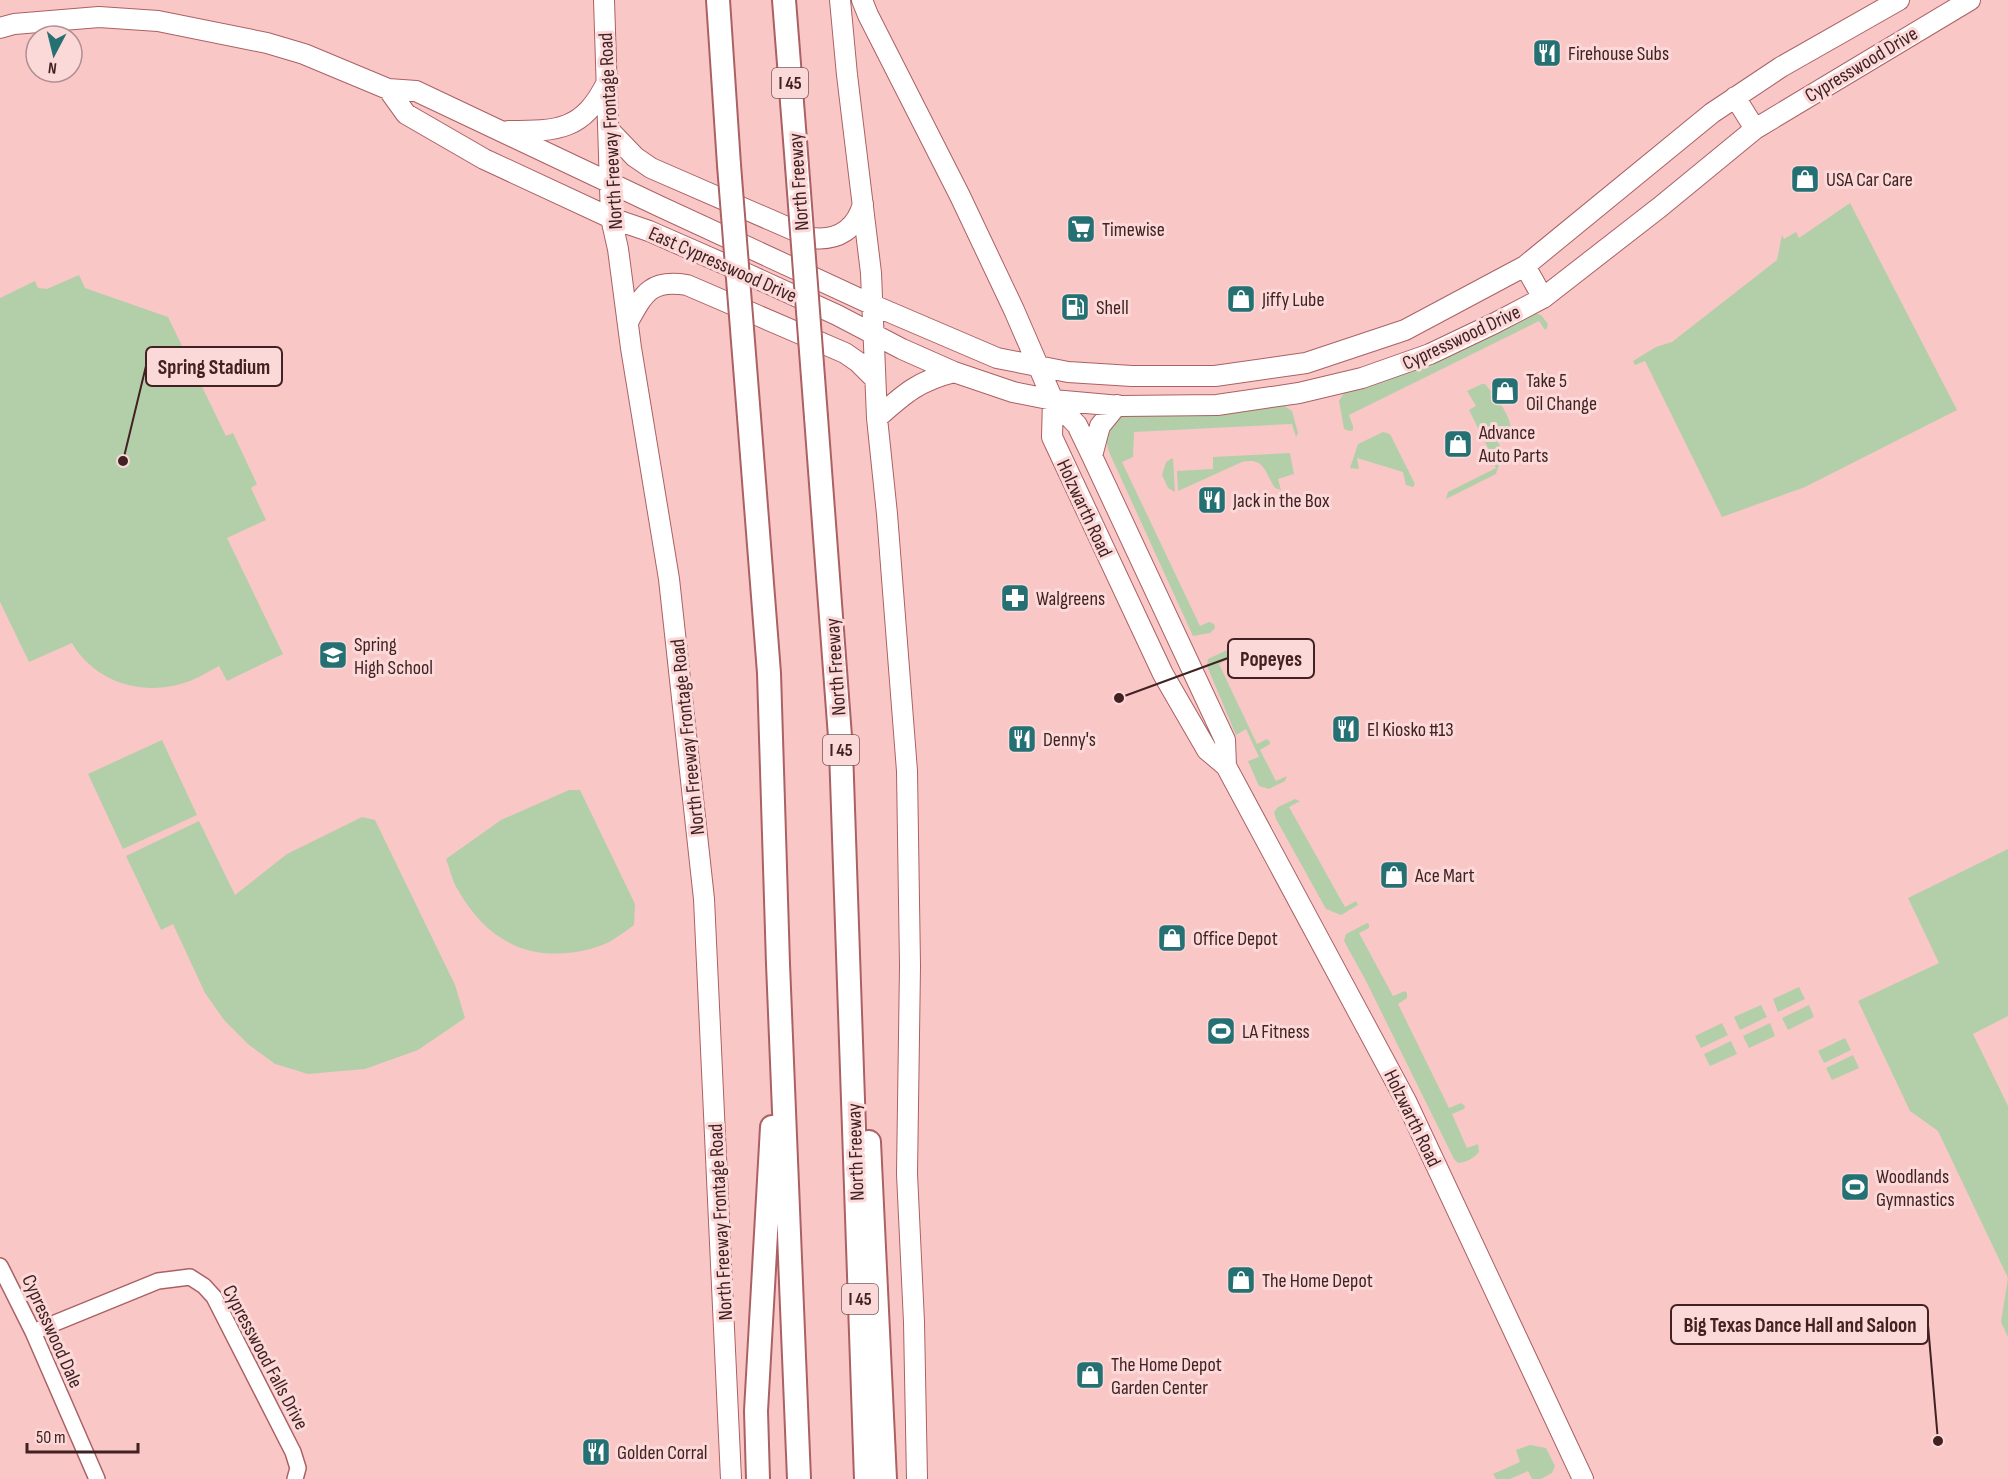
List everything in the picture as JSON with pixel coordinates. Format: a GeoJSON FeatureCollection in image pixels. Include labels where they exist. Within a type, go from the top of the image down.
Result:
{"type":"FeatureCollection","features":[{"type":"Feature","properties":{"kind":"highway"},"geometry":{"type":"LineString","coordinates":[[718,0],[769,673],[778,964],[799,1479]]}},
{"type":"Feature","properties":{"kind":"highway","name":"North Freeway"},"geometry":{"type":"LineString","coordinates":[[784,0],[841,750],[849,1040],[854,1119],[866,1479]]}},
{"type":"Feature","properties":{"kind":"highway"},"geometry":{"type":"LineString","coordinates":[[758,1479],[756,1411],[773,1106],[778,964]]}},
{"type":"Feature","properties":{"kind":"highway"},"geometry":{"type":"LineString","coordinates":[[854,1119],[870,1145],[885,1479]]}},
{"type":"Feature","properties":{"kind":"main road","name":"North Freeway Frontage Road"},"geometry":{"type":"LineString","coordinates":[[604,0],[611,219],[618,249],[669,579],[704,899],[731,1479]]}},
{"type":"Feature","properties":{"kind":"main road"},"geometry":{"type":"LineString","coordinates":[[840,0],[873,305],[874,378],[907,771],[910,966],[907,1174],[914,1322],[917,1479]]}},
{"type":"Feature","properties":{"kind":"main road","name":"Holzwarth Road"},"geometry":{"type":"LineString","coordinates":[[862,0],[960,196],[1040,367],[1053,400],[1077,425],[1092,456],[1225,740],[1226,766]]}},
{"type":"Feature","properties":{"kind":"main road","name":"Cypresswood Drive"},"geometry":{"type":"LineString","coordinates":[[873,305],[997,358],[1068,372],[1215,376],[1306,363],[1405,330],[1526,266],[1703,120],[1735,97],[1781,67],[1899,0]]}},
{"type":"Feature","properties":{"kind":"main road","name":"Cypresswood Drive"},"geometry":{"type":"LineString","coordinates":[[873,333],[902,349],[954,372],[1013,392],[1053,400],[1117,405],[1217,405],[1289,395],[1362,378],[1430,354],[1495,324],[1543,298],[1755,129],[1970,0]]}},
{"type":"Feature","properties":{"kind":"main road","name":"East Cypresswood Drive"},"geometry":{"type":"LineString","coordinates":[[0,28],[14,24],[99,17],[158,21],[267,42],[304,54],[388,89],[416,91],[873,305]]}},
{"type":"Feature","properties":{"kind":"main road"},"geometry":{"type":"LineString","coordinates":[[501,130],[548,130],[575,122],[598,100],[607,82]]}},
{"type":"Feature","properties":{"kind":"main road","name":"East Cypresswood Drive"},"geometry":{"type":"LineString","coordinates":[[388,89],[406,114],[484,159],[611,219],[675,241],[873,333]]}},
{"type":"Feature","properties":{"kind":"main road"},"geometry":{"type":"LineString","coordinates":[[1735,97],[1755,129]]}},
{"type":"Feature","properties":{"kind":"main road"},"geometry":{"type":"LineString","coordinates":[[609,130],[635,157],[651,168],[812,238],[822,239],[841,235],[855,222],[863,204]]}},
{"type":"Feature","properties":{"kind":"main road"},"geometry":{"type":"LineString","coordinates":[[1526,266],[1543,298]]}},
{"type":"Feature","properties":{"kind":"main road"},"geometry":{"type":"LineString","coordinates":[[628,322],[639,301],[652,288],[669,282],[687,285],[845,353],[874,378]]}},
{"type":"Feature","properties":{"kind":"main road"},"geometry":{"type":"LineString","coordinates":[[877,418],[913,387],[937,376],[954,372]]}},
{"type":"Feature","properties":{"kind":"main road","name":"Holzwarth Road"},"geometry":{"type":"LineString","coordinates":[[1053,400],[1052,437],[1163,674],[1207,750],[1226,766],[1400,1090],[1583,1479]]}},
{"type":"Feature","properties":{"kind":"main road"},"geometry":{"type":"LineString","coordinates":[[1092,456],[1100,426],[1117,405]]}},
{"type":"Feature","properties":{"kind":"street","name":"Cypresswood Dale"},"geometry":{"type":"LineString","coordinates":[[0,1266],[33,1332],[97,1479]]}},
{"type":"Feature","properties":{"kind":"street","name":"Cypresswood Falls Drive"},"geometry":{"type":"LineString","coordinates":[[33,1332],[158,1281],[190,1277],[204,1286],[214,1297],[293,1452],[298,1467],[296,1478]]}},
{"type":"Feature","properties":{"kind":"green space"},"geometry":{"type":"Polygon","coordinates":[[[1850,203],[1957,410],[1805,487],[1722,517],[1645,361],[1635,365],[1633,361],[1656,347],[1672,342],[1777,260],[1782,235],[1784,239],[1796,232],[1799,238],[1850,203]]]}},
{"type":"Feature","properties":{"kind":"green space"},"geometry":{"type":"Polygon","coordinates":[[[79,275],[85,288],[168,317],[226,436],[233,433],[257,484],[251,488],[266,520],[227,538],[283,654],[227,681],[219,666],[176,685],[161,688],[133,686],[106,676],[94,668],[72,643],[29,662],[0,602],[0,298],[35,281],[38,288],[47,289],[79,275]]]}},
{"type":"Feature","properties":{"kind":"green space"},"geometry":{"type":"Polygon","coordinates":[[[1532,312],[1541,315],[1548,324],[1545,330],[1539,321],[1349,415],[1353,430],[1344,429],[1339,401],[1345,391],[1532,312]]]}},
{"type":"Feature","properties":{"kind":"green space"},"geometry":{"type":"Polygon","coordinates":[[[1485,384],[1494,395],[1507,415],[1510,422],[1510,435],[1504,427],[1493,432],[1503,452],[1496,474],[1446,499],[1448,492],[1496,468],[1469,410],[1476,406],[1467,391],[1485,384]]]}},
{"type":"Feature","properties":{"kind":"green space"},"geometry":{"type":"Polygon","coordinates":[[[1283,405],[1292,411],[1298,433],[1296,437],[1292,424],[1134,432],[1133,457],[1122,462],[1200,626],[1209,622],[1214,624],[1215,628],[1210,633],[1193,636],[1110,454],[1106,440],[1109,427],[1113,418],[1124,414],[1283,405]]]}},
{"type":"Feature","properties":{"kind":"green space"},"geometry":{"type":"Polygon","coordinates":[[[1383,432],[1390,434],[1415,484],[1413,487],[1406,485],[1403,472],[1357,458],[1359,469],[1350,468],[1358,444],[1383,432]]]}},
{"type":"Feature","properties":{"kind":"green space"},"geometry":{"type":"Polygon","coordinates":[[[1290,453],[1294,474],[1278,479],[1281,490],[1275,488],[1260,464],[1250,461],[1242,462],[1178,491],[1177,471],[1213,469],[1213,457],[1290,453]]]}},
{"type":"Feature","properties":{"kind":"green space"},"geometry":{"type":"Polygon","coordinates":[[[1173,458],[1175,492],[1168,488],[1162,475],[1166,462],[1173,458]]]}},
{"type":"Feature","properties":{"kind":"green space"},"geometry":{"type":"Polygon","coordinates":[[[1227,650],[1229,659],[1219,664],[1257,744],[1267,739],[1270,742],[1260,750],[1276,781],[1287,776],[1285,781],[1269,789],[1259,786],[1248,761],[1259,757],[1246,729],[1236,735],[1207,666],[1208,659],[1227,650]]]}},
{"type":"Feature","properties":{"kind":"green space"},"geometry":{"type":"Polygon","coordinates":[[[162,740],[197,815],[123,849],[88,774],[162,740]]]}},
{"type":"Feature","properties":{"kind":"green space"},"geometry":{"type":"Polygon","coordinates":[[[569,790],[580,790],[635,904],[634,925],[601,946],[578,952],[532,951],[503,939],[478,918],[456,886],[446,859],[501,820],[569,790]]]}},
{"type":"Feature","properties":{"kind":"green space"},"geometry":{"type":"Polygon","coordinates":[[[1295,799],[1300,801],[1289,807],[1345,907],[1356,901],[1358,905],[1341,915],[1326,909],[1276,819],[1274,812],[1278,807],[1295,799]]]}},
{"type":"Feature","properties":{"kind":"green space"},"geometry":{"type":"Polygon","coordinates":[[[362,817],[375,820],[455,985],[465,1018],[418,1050],[365,1069],[308,1074],[275,1064],[248,1044],[224,1020],[205,993],[173,924],[161,930],[126,856],[199,821],[235,895],[287,854],[362,817]]]}},
{"type":"Feature","properties":{"kind":"green space"},"geometry":{"type":"Polygon","coordinates":[[[2008,849],[2008,1016],[1973,1034],[2008,1106],[2008,1278],[1938,1131],[1910,1111],[1858,1001],[1939,963],[1908,898],[2008,849]]]}},
{"type":"Feature","properties":{"kind":"green space"},"geometry":{"type":"Polygon","coordinates":[[[1367,923],[1369,928],[1359,933],[1393,996],[1405,991],[1407,993],[1407,998],[1398,1004],[1449,1108],[1461,1103],[1465,1106],[1464,1109],[1452,1114],[1467,1148],[1478,1144],[1479,1152],[1467,1161],[1458,1163],[1454,1159],[1344,941],[1346,934],[1367,923]]]}},
{"type":"Feature","properties":{"kind":"green space"},"geometry":{"type":"Polygon","coordinates":[[[1799,987],[1805,999],[1778,1012],[1773,999],[1799,987]]]}},
{"type":"Feature","properties":{"kind":"green space"},"geometry":{"type":"Polygon","coordinates":[[[1761,1005],[1767,1017],[1740,1030],[1734,1017],[1761,1005]]]}},
{"type":"Feature","properties":{"kind":"green space"},"geometry":{"type":"Polygon","coordinates":[[[1809,1005],[1814,1017],[1788,1030],[1782,1018],[1809,1005]]]}},
{"type":"Feature","properties":{"kind":"green space"},"geometry":{"type":"Polygon","coordinates":[[[1722,1023],[1728,1035],[1701,1048],[1695,1036],[1722,1023]]]}},
{"type":"Feature","properties":{"kind":"green space"},"geometry":{"type":"Polygon","coordinates":[[[1770,1023],[1775,1036],[1749,1048],[1743,1036],[1770,1023]]]}},
{"type":"Feature","properties":{"kind":"green space"},"geometry":{"type":"Polygon","coordinates":[[[1845,1038],[1851,1050],[1824,1063],[1818,1051],[1845,1038]]]}},
{"type":"Feature","properties":{"kind":"green space"},"geometry":{"type":"Polygon","coordinates":[[[1731,1041],[1737,1054],[1710,1066],[1704,1054],[1731,1041]]]}},
{"type":"Feature","properties":{"kind":"green space"},"geometry":{"type":"Polygon","coordinates":[[[1853,1055],[1859,1068],[1832,1080],[1826,1068],[1853,1055]]]}},
{"type":"Feature","properties":{"kind":"green space"},"geometry":{"type":"Polygon","coordinates":[[[2008,1278],[2008,1337],[2001,1322],[2008,1278]]]}},
{"type":"Feature","properties":{"kind":"green space"},"geometry":{"type":"Polygon","coordinates":[[[1530,1445],[1546,1448],[1555,1466],[1552,1473],[1541,1479],[1532,1479],[1528,1471],[1510,1479],[1496,1479],[1493,1474],[1520,1462],[1516,1450],[1530,1445]]]}},
{"type":"Feature","properties":{"kind":"place","name":"Firehouse Subs"},"geometry":{"type":"Point","coordinates":[1547,53]}},
{"type":"Feature","properties":{"kind":"place","name":"USA Car Care"},"geometry":{"type":"Point","coordinates":[1805,179]}},
{"type":"Feature","properties":{"kind":"place","name":"Timewise"},"geometry":{"type":"Point","coordinates":[1081,229]}},
{"type":"Feature","properties":{"kind":"place","name":"Jiffy Lube"},"geometry":{"type":"Point","coordinates":[1241,299]}},
{"type":"Feature","properties":{"kind":"place","name":"Shell"},"geometry":{"type":"Point","coordinates":[1075,307]}},
{"type":"Feature","properties":{"kind":"place","name":"Take 5 Oil Change"},"geometry":{"type":"Point","coordinates":[1505,391]}},
{"type":"Feature","properties":{"kind":"place","name":"Advance Auto Parts"},"geometry":{"type":"Point","coordinates":[1458,444]}},
{"type":"Feature","properties":{"kind":"place","name":"Spring Stadium"},"geometry":{"type":"Point","coordinates":[123,461]}},
{"type":"Feature","properties":{"kind":"place","name":"Jack in the Box"},"geometry":{"type":"Point","coordinates":[1212,500]}},
{"type":"Feature","properties":{"kind":"place","name":"Walgreens"},"geometry":{"type":"Point","coordinates":[1015,598]}},
{"type":"Feature","properties":{"kind":"place","name":"Spring High School"},"geometry":{"type":"Point","coordinates":[333,655]}},
{"type":"Feature","properties":{"kind":"place","name":"Popeyes"},"geometry":{"type":"Point","coordinates":[1119,698]}},
{"type":"Feature","properties":{"kind":"place","name":"El Kiosko #13"},"geometry":{"type":"Point","coordinates":[1346,729]}},
{"type":"Feature","properties":{"kind":"place","name":"Denny's"},"geometry":{"type":"Point","coordinates":[1022,739]}},
{"type":"Feature","properties":{"kind":"place","name":"Ace Mart"},"geometry":{"type":"Point","coordinates":[1394,875]}},
{"type":"Feature","properties":{"kind":"place","name":"Office Depot"},"geometry":{"type":"Point","coordinates":[1172,938]}},
{"type":"Feature","properties":{"kind":"place","name":"LA Fitness"},"geometry":{"type":"Point","coordinates":[1221,1031]}},
{"type":"Feature","properties":{"kind":"place","name":"Woodlands Gymnastics"},"geometry":{"type":"Point","coordinates":[1855,1187]}},
{"type":"Feature","properties":{"kind":"place","name":"The Home Depot"},"geometry":{"type":"Point","coordinates":[1241,1280]}},
{"type":"Feature","properties":{"kind":"place","name":"The Home Depot Garden Center"},"geometry":{"type":"Point","coordinates":[1090,1375]}},
{"type":"Feature","properties":{"kind":"place","name":"Big Texas Dance Hall and Saloon"},"geometry":{"type":"Point","coordinates":[1938,1441]}},
{"type":"Feature","properties":{"kind":"place","name":"Golden Corral"},"geometry":{"type":"Point","coordinates":[596,1452]}}]}
